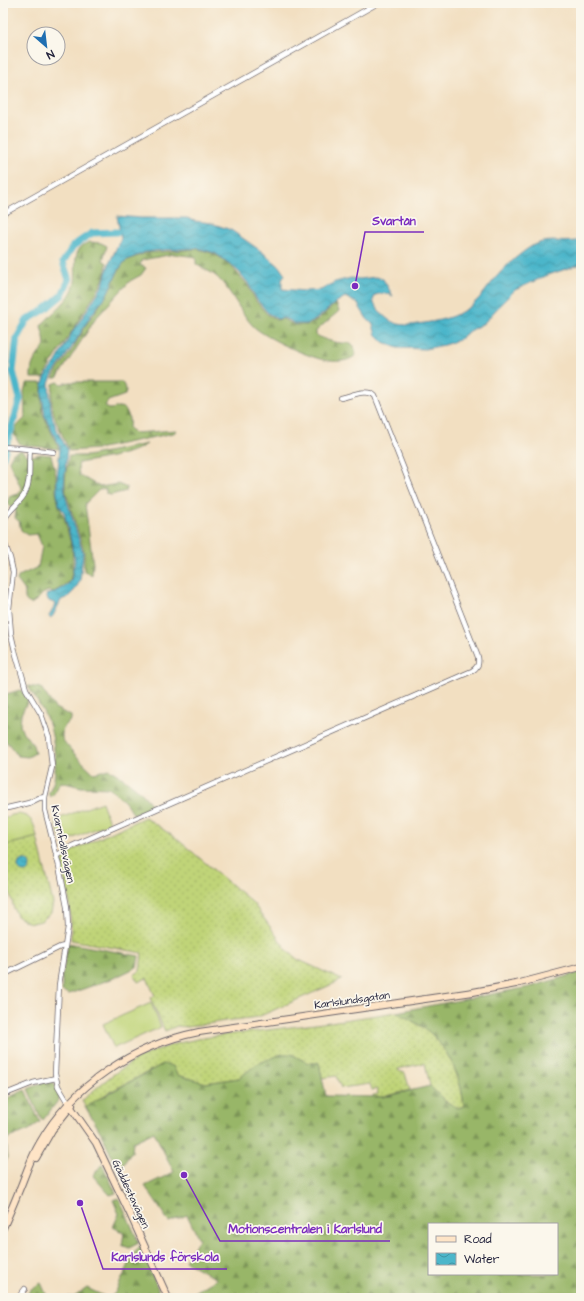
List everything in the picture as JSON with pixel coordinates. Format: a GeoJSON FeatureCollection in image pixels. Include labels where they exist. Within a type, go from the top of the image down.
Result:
{"type":"FeatureCollection","features":[{"type":"Feature","properties":{"kind":"main road","name":"Karlslundsgatan"},"geometry":{"type":"LineString","coordinates":[[3,1228],[22,1184],[52,1130],[70,1104],[128,1057],[142,1050],[167,1040],[189,1034],[473,992],[521,983],[581,967]]}},
{"type":"Feature","properties":{"kind":"main road","name":"Gäddestavägen"},"geometry":{"type":"LineString","coordinates":[[70,1104],[96,1143],[168,1298]]}},
{"type":"Feature","properties":{"kind":"street"},"geometry":{"type":"LineString","coordinates":[[3,214],[378,3]]}},
{"type":"Feature","properties":{"kind":"street"},"geometry":{"type":"LineString","coordinates":[[56,856],[72,846],[472,670],[477,666],[478,657],[376,396],[372,393],[366,392],[341,398]]}},
{"type":"Feature","properties":{"kind":"street"},"geometry":{"type":"LineString","coordinates":[[3,447],[54,452]]}},
{"type":"Feature","properties":{"kind":"street"},"geometry":{"type":"LineString","coordinates":[[3,522],[7,514],[21,499],[26,490],[29,480],[30,449]]}},
{"type":"Feature","properties":{"kind":"street","name":"Kvarnfallsvägen"},"geometry":{"type":"LineString","coordinates":[[3,540],[10,558],[13,572],[9,610],[11,634],[26,689],[41,714],[49,737],[52,767],[45,797],[46,814],[67,907],[68,927],[59,985],[56,1078],[62,1094],[70,1104]]}},
{"type":"Feature","properties":{"kind":"street"},"geometry":{"type":"LineString","coordinates":[[3,809],[29,803],[45,797]]}},
{"type":"Feature","properties":{"kind":"street"},"geometry":{"type":"LineString","coordinates":[[3,975],[60,947],[65,946]]}},
{"type":"Feature","properties":{"kind":"street"},"geometry":{"type":"LineString","coordinates":[[3,1095],[33,1083],[56,1078]]}},
{"type":"Feature","properties":{"kind":"street"},"geometry":{"type":"LineString","coordinates":[[18,1298],[25,1289]]}},
{"type":"Feature","properties":{"kind":"green space"},"geometry":{"type":"Polygon","coordinates":[[[90,242],[101,243],[107,246],[103,260],[107,263],[105,275],[101,285],[45,374],[44,378],[31,378],[33,364],[45,345],[41,326],[61,306],[70,294],[75,282],[77,254],[82,246],[90,242]]]}},
{"type":"Feature","properties":{"kind":"green space"},"geometry":{"type":"Polygon","coordinates":[[[198,249],[215,254],[230,265],[247,284],[256,301],[267,314],[276,320],[283,319],[295,325],[308,325],[319,319],[336,303],[339,311],[316,331],[316,335],[333,342],[351,343],[354,346],[356,355],[350,359],[341,361],[323,360],[302,353],[278,342],[253,326],[227,288],[217,277],[196,264],[196,257],[174,254],[142,260],[140,265],[146,268],[141,275],[130,281],[96,318],[58,377],[53,378],[74,347],[83,329],[106,296],[125,261],[146,253],[198,249]]]}},
{"type":"Feature","properties":{"kind":"green space"},"geometry":{"type":"Polygon","coordinates":[[[58,382],[62,384],[70,382],[122,382],[126,390],[125,395],[108,401],[105,406],[109,409],[119,407],[125,409],[129,418],[129,428],[134,433],[177,430],[174,433],[97,449],[69,451],[53,412],[53,384],[58,382]]]}},
{"type":"Feature","properties":{"kind":"green space"},"geometry":{"type":"Polygon","coordinates":[[[27,383],[42,383],[43,414],[59,449],[22,445],[18,442],[14,434],[17,426],[25,418],[24,391],[27,383]]]}},
{"type":"Feature","properties":{"kind":"green space"},"geometry":{"type":"Polygon","coordinates":[[[147,444],[123,454],[79,463],[79,475],[100,487],[118,484],[127,488],[126,491],[111,495],[106,494],[106,489],[99,490],[85,504],[93,564],[92,575],[84,571],[84,551],[66,493],[65,481],[69,456],[87,456],[147,444]]]}},
{"type":"Feature","properties":{"kind":"green space"},"geometry":{"type":"Polygon","coordinates":[[[21,450],[26,455],[30,456],[41,454],[51,455],[56,475],[56,492],[72,548],[73,562],[70,581],[54,592],[48,591],[42,594],[31,604],[26,600],[25,592],[17,580],[19,576],[38,567],[42,546],[37,534],[27,535],[21,530],[19,521],[15,518],[16,510],[10,507],[7,503],[10,496],[19,494],[21,488],[9,461],[13,453],[21,450]]]}},
{"type":"Feature","properties":{"kind":"green space"},"geometry":{"type":"Polygon","coordinates":[[[28,686],[41,688],[55,708],[71,716],[71,720],[63,728],[62,738],[71,750],[94,773],[109,769],[139,791],[153,807],[134,815],[125,802],[110,788],[81,787],[61,782],[51,797],[48,794],[54,780],[55,753],[50,727],[46,717],[28,686]]]}},
{"type":"Feature","properties":{"kind":"green space"},"geometry":{"type":"Polygon","coordinates":[[[20,690],[24,693],[28,701],[21,714],[20,725],[22,731],[33,745],[35,753],[28,757],[18,756],[7,742],[3,741],[3,695],[20,690]]]}},
{"type":"Feature","properties":{"kind":"green space"},"geometry":{"type":"Polygon","coordinates":[[[102,802],[109,823],[62,843],[55,820],[102,802]]]}},
{"type":"Feature","properties":{"kind":"green space"},"geometry":{"type":"Polygon","coordinates":[[[18,814],[27,817],[32,821],[37,837],[3,846],[3,819],[18,814]]]}},
{"type":"Feature","properties":{"kind":"green space"},"geometry":{"type":"Polygon","coordinates":[[[145,817],[177,839],[253,903],[286,949],[297,959],[342,980],[258,1017],[188,1027],[177,1026],[165,1031],[150,998],[155,996],[147,978],[138,982],[134,975],[140,971],[142,953],[71,940],[69,900],[62,868],[62,862],[69,852],[145,817]]]}},
{"type":"Feature","properties":{"kind":"green space"},"geometry":{"type":"Polygon","coordinates":[[[37,837],[53,903],[51,913],[41,921],[33,923],[27,922],[17,916],[3,866],[3,846],[37,837]],[[26,860],[19,862],[18,867],[22,871],[28,870],[29,863],[26,860]]]}},
{"type":"Feature","properties":{"kind":"green space"},"geometry":{"type":"Polygon","coordinates":[[[68,943],[139,956],[137,967],[114,978],[69,994],[62,991],[62,976],[68,943]]]}},
{"type":"Feature","properties":{"kind":"green space"},"geometry":{"type":"Polygon","coordinates":[[[581,972],[581,1298],[171,1298],[168,1292],[193,1293],[217,1279],[185,1261],[199,1239],[187,1215],[169,1222],[145,1186],[174,1172],[154,1132],[133,1142],[132,1152],[121,1167],[113,1160],[103,1136],[86,1108],[93,1102],[163,1064],[173,1066],[177,1075],[206,1083],[239,1078],[257,1064],[282,1054],[291,1054],[308,1063],[319,1063],[326,1096],[383,1097],[430,1086],[445,1101],[458,1108],[464,1106],[459,1079],[452,1062],[437,1040],[418,1024],[396,1012],[530,987],[581,972]]]}},
{"type":"Feature","properties":{"kind":"green space"},"geometry":{"type":"Polygon","coordinates":[[[151,1003],[161,1027],[114,1048],[103,1024],[151,1003]]]}},
{"type":"Feature","properties":{"kind":"green space"},"geometry":{"type":"Polygon","coordinates":[[[396,1012],[429,1032],[442,1047],[452,1062],[459,1079],[464,1106],[458,1108],[445,1101],[430,1086],[425,1063],[398,1069],[399,1071],[405,1073],[410,1090],[383,1097],[373,1097],[373,1095],[378,1094],[377,1089],[372,1090],[370,1084],[341,1088],[336,1076],[322,1078],[319,1063],[308,1063],[291,1054],[257,1064],[239,1078],[206,1083],[177,1075],[163,1064],[106,1094],[86,1108],[82,1101],[98,1086],[124,1067],[154,1051],[167,1046],[209,1037],[396,1012]]]}},
{"type":"Feature","properties":{"kind":"green space"},"geometry":{"type":"Polygon","coordinates":[[[52,1081],[60,1098],[43,1120],[40,1117],[28,1089],[41,1083],[52,1081]]]}},
{"type":"Feature","properties":{"kind":"green space"},"geometry":{"type":"Polygon","coordinates":[[[25,1090],[40,1122],[29,1130],[6,1139],[8,1158],[3,1164],[3,1100],[25,1090]]]}},
{"type":"Feature","properties":{"kind":"green space"},"geometry":{"type":"Polygon","coordinates":[[[102,1164],[116,1193],[110,1195],[93,1176],[102,1164]]]}},
{"type":"Feature","properties":{"kind":"green space"},"geometry":{"type":"Polygon","coordinates":[[[119,1198],[139,1243],[129,1248],[122,1245],[124,1233],[113,1227],[119,1214],[113,1200],[119,1198]]]}},
{"type":"Feature","properties":{"kind":"green space"},"geometry":{"type":"Polygon","coordinates":[[[141,1246],[158,1289],[160,1298],[109,1298],[115,1293],[135,1252],[141,1246]]]}},
{"type":"Feature","properties":{"kind":"green space"},"geometry":{"type":"Polygon","coordinates":[[[41,1283],[47,1296],[74,1297],[87,1288],[108,1298],[24,1298],[31,1289],[41,1283]]]}},
{"type":"Feature","properties":{"kind":"water"},"geometry":{"type":"Polygon","coordinates":[[[117,216],[141,218],[187,218],[195,221],[211,223],[231,230],[278,265],[285,275],[282,280],[282,289],[305,291],[321,290],[335,282],[351,278],[360,279],[376,277],[383,279],[393,296],[378,294],[375,295],[373,301],[386,318],[403,325],[440,320],[460,313],[478,299],[508,265],[526,250],[541,242],[581,240],[581,264],[548,275],[515,290],[484,323],[469,331],[459,340],[425,349],[397,348],[383,342],[376,335],[373,325],[367,319],[357,303],[345,297],[308,324],[295,324],[283,318],[277,319],[268,313],[257,300],[248,283],[239,272],[215,253],[198,248],[145,252],[125,261],[119,269],[106,296],[91,315],[74,344],[52,376],[49,384],[53,419],[67,449],[64,485],[66,498],[83,553],[80,581],[68,597],[61,600],[53,616],[50,618],[49,616],[55,606],[54,603],[49,601],[46,596],[47,594],[65,587],[71,581],[75,561],[64,512],[59,505],[57,494],[60,448],[45,416],[42,394],[43,383],[74,329],[103,285],[109,264],[121,238],[117,216]]]}},
{"type":"Feature","properties":{"kind":"water"},"geometry":{"type":"Polygon","coordinates":[[[24,860],[28,862],[30,866],[28,870],[24,872],[20,870],[18,866],[20,862],[24,860]]]}},
{"type":"Feature","properties":{"kind":"waterway"},"geometry":{"type":"LineString","coordinates":[[3,457],[20,399],[13,371],[17,338],[27,320],[44,310],[62,295],[69,280],[63,262],[73,246],[92,233],[117,232]]}},
{"type":"Feature","properties":{"kind":"place","name":"Svartån"},"geometry":{"type":"Point","coordinates":[355,286]}},
{"type":"Feature","properties":{"kind":"place","name":"Motionscentralen i Karlslund"},"geometry":{"type":"Point","coordinates":[184,1175]}},
{"type":"Feature","properties":{"kind":"place","name":"Karlslunds förskola"},"geometry":{"type":"Point","coordinates":[80,1203]}}]}
